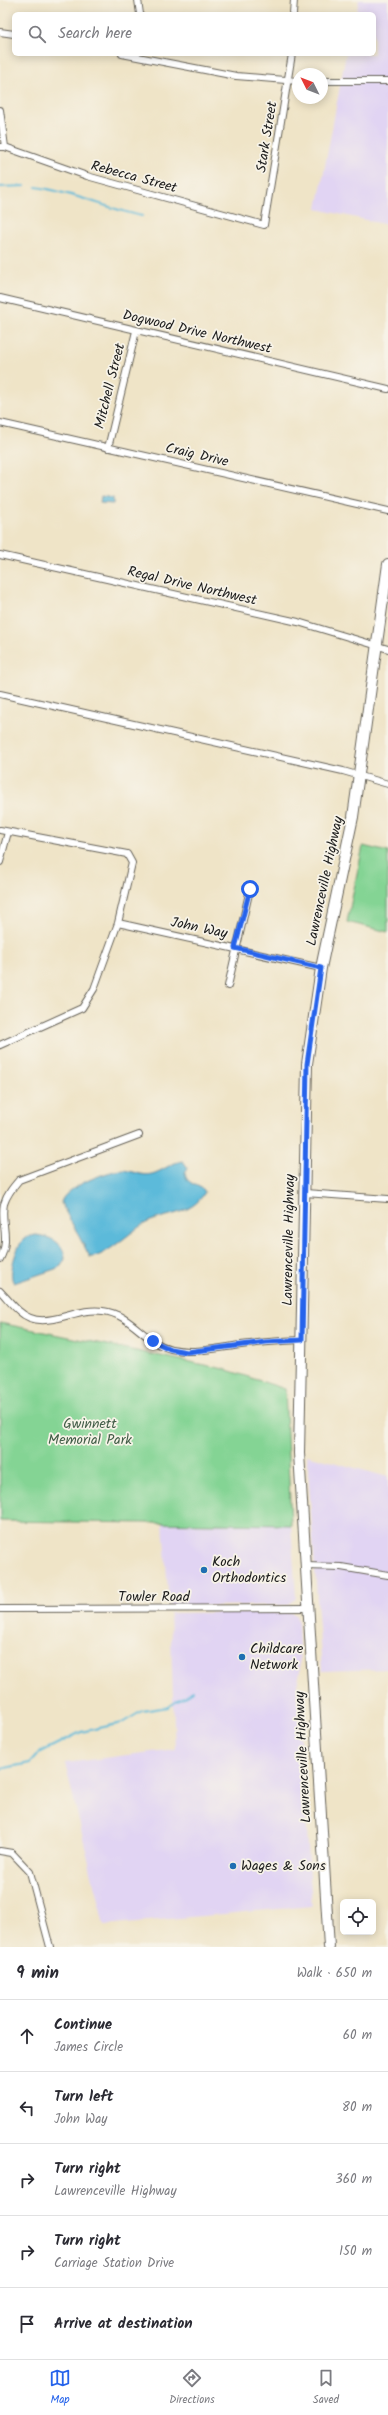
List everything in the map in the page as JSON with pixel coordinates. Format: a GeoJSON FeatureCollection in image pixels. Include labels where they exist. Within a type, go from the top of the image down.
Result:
{"type":"FeatureCollection","features":[{"type":"Feature","properties":{"kind":"main road","name":"Lawrenceville Highway"},"geometry":{"type":"LineString","coordinates":[[329,1947],[299,1453],[307,1064],[321,968],[353,817],[378,646],[388,564]]}},
{"type":"Feature","properties":{"kind":"street"},"geometry":{"type":"LineString","coordinates":[[138,0],[140,12]]}},
{"type":"Feature","properties":{"kind":"street"},"geometry":{"type":"LineString","coordinates":[[293,12],[294,0]]}},
{"type":"Feature","properties":{"kind":"street"},"geometry":{"type":"LineString","coordinates":[[0,32],[12,34]]}},
{"type":"Feature","properties":{"kind":"street"},"geometry":{"type":"LineString","coordinates":[[142,56],[236,76],[292,82]]}},
{"type":"Feature","properties":{"kind":"street","name":"Stark Street"},"geometry":{"type":"LineString","coordinates":[[264,225],[292,56]]}},
{"type":"Feature","properties":{"kind":"street"},"geometry":{"type":"LineString","coordinates":[[328,81],[388,81]]}},
{"type":"Feature","properties":{"kind":"street"},"geometry":{"type":"LineString","coordinates":[[0,110],[3,147]]}},
{"type":"Feature","properties":{"kind":"street","name":"Rebecca Street"},"geometry":{"type":"LineString","coordinates":[[3,147],[87,176],[264,225]]}},
{"type":"Feature","properties":{"kind":"street","name":"Dogwood Drive Northwest"},"geometry":{"type":"LineString","coordinates":[[0,298],[388,389]]}},
{"type":"Feature","properties":{"kind":"street","name":"Mitchell Street"},"geometry":{"type":"LineString","coordinates":[[108,448],[136,331]]}},
{"type":"Feature","properties":{"kind":"street","name":"Craig Drive"},"geometry":{"type":"LineString","coordinates":[[0,424],[388,511]]}},
{"type":"Feature","properties":{"kind":"street","name":"Regal Drive Northwest"},"geometry":{"type":"LineString","coordinates":[[0,555],[298,622],[388,650]]}},
{"type":"Feature","properties":{"kind":"street"},"geometry":{"type":"LineString","coordinates":[[0,694],[359,776],[388,784]]}},
{"type":"Feature","properties":{"kind":"street"},"geometry":{"type":"LineString","coordinates":[[0,830],[126,854],[132,863],[118,923],[94,989],[82,1008],[0,1045]]}},
{"type":"Feature","properties":{"kind":"street"},"geometry":{"type":"LineString","coordinates":[[0,862],[8,832]]}},
{"type":"Feature","properties":{"kind":"street"},"geometry":{"type":"LineString","coordinates":[[228,986],[235,948],[250,889]]}},
{"type":"Feature","properties":{"kind":"street","name":"John Way"},"geometry":{"type":"LineString","coordinates":[[118,923],[321,968]]}},
{"type":"Feature","properties":{"kind":"street"},"geometry":{"type":"LineString","coordinates":[[0,1259],[6,1242],[3,1205],[10,1191],[19,1180],[139,1135]]}},
{"type":"Feature","properties":{"kind":"street"},"geometry":{"type":"LineString","coordinates":[[304,1193],[388,1198]]}},
{"type":"Feature","properties":{"kind":"street"},"geometry":{"type":"LineString","coordinates":[[0,1291],[20,1312],[30,1318],[48,1322],[81,1310],[104,1310],[128,1320],[153,1341],[170,1349],[187,1352],[266,1342],[302,1340]]}},
{"type":"Feature","properties":{"kind":"street"},"geometry":{"type":"LineString","coordinates":[[305,1566],[342,1567],[388,1575]]}},
{"type":"Feature","properties":{"kind":"street","name":"Towler Road"},"geometry":{"type":"LineString","coordinates":[[0,1609],[308,1608]]}},
{"type":"Feature","properties":{"kind":"street"},"geometry":{"type":"LineString","coordinates":[[0,1851],[12,1853],[30,1872],[50,1947]]}},
{"type":"Feature","properties":{"kind":"shaded area"},"geometry":{"type":"Polygon","coordinates":[[[359,0],[388,0],[388,225],[317,209],[346,56],[376,56],[376,12],[356,12],[359,0]]]}},
{"type":"Feature","properties":{"kind":"shaded area"},"geometry":{"type":"Polygon","coordinates":[[[307,1455],[388,1477],[388,1669],[322,1671],[307,1455]]]}},
{"type":"Feature","properties":{"kind":"shaded area"},"geometry":{"type":"Polygon","coordinates":[[[163,1524],[291,1525],[296,1598],[289,1605],[169,1606],[163,1524]]]}},
{"type":"Feature","properties":{"kind":"shaded area"},"geometry":{"type":"Polygon","coordinates":[[[290,1612],[296,1615],[298,1623],[300,1672],[297,1685],[312,1906],[104,1925],[65,1763],[175,1749],[170,1613],[290,1612]]]}},
{"type":"Feature","properties":{"kind":"green space"},"geometry":{"type":"Polygon","coordinates":[[[363,846],[388,852],[388,932],[347,922],[363,846]]]}},
{"type":"Feature","properties":{"kind":"green space","name":"Gwinnett Memorial Park"},"geometry":{"type":"Polygon","coordinates":[[[0,1323],[224,1369],[285,1389],[291,1525],[0,1521],[0,1323]]]}},
{"type":"Feature","properties":{"kind":"water"},"geometry":{"type":"Polygon","coordinates":[[[101,496],[113,498],[113,504],[100,503],[101,496]]]}},
{"type":"Feature","properties":{"kind":"water"},"geometry":{"type":"Polygon","coordinates":[[[183,1161],[188,1168],[185,1172],[187,1179],[191,1183],[203,1189],[205,1192],[200,1200],[186,1210],[152,1220],[144,1224],[102,1254],[90,1257],[61,1203],[64,1197],[77,1186],[106,1173],[121,1170],[148,1175],[183,1161]]]}},
{"type":"Feature","properties":{"kind":"water"},"geometry":{"type":"Polygon","coordinates":[[[36,1235],[47,1237],[56,1241],[62,1248],[65,1259],[61,1266],[55,1269],[14,1283],[12,1279],[12,1267],[18,1247],[25,1238],[36,1235]]]}},
{"type":"Feature","properties":{"kind":"waterway"},"geometry":{"type":"LineString","coordinates":[[0,187],[25,186]]}},
{"type":"Feature","properties":{"kind":"waterway"},"geometry":{"type":"LineString","coordinates":[[36,187],[76,196],[142,216]]}},
{"type":"Feature","properties":{"kind":"waterway"},"geometry":{"type":"LineString","coordinates":[[0,1769],[30,1763],[39,1753],[81,1732],[122,1723],[142,1711],[168,1707],[193,1691]]}},
{"type":"Feature","properties":{"kind":"place","name":"Koch Orthodontics"},"geometry":{"type":"Point","coordinates":[204,1570]}},
{"type":"Feature","properties":{"kind":"place","name":"Childcare Network"},"geometry":{"type":"Point","coordinates":[242,1657]}},
{"type":"Feature","properties":{"kind":"place","name":"Wages & Sons"},"geometry":{"type":"Point","coordinates":[233,1866]}},
{"type":"Feature","properties":{"kind":"route"},"geometry":{"type":"LineString","coordinates":[[153,1341],[170,1349],[187,1352],[266,1342],[302,1340],[307,1064],[321,968],[235,948],[250,889]]}}]}
